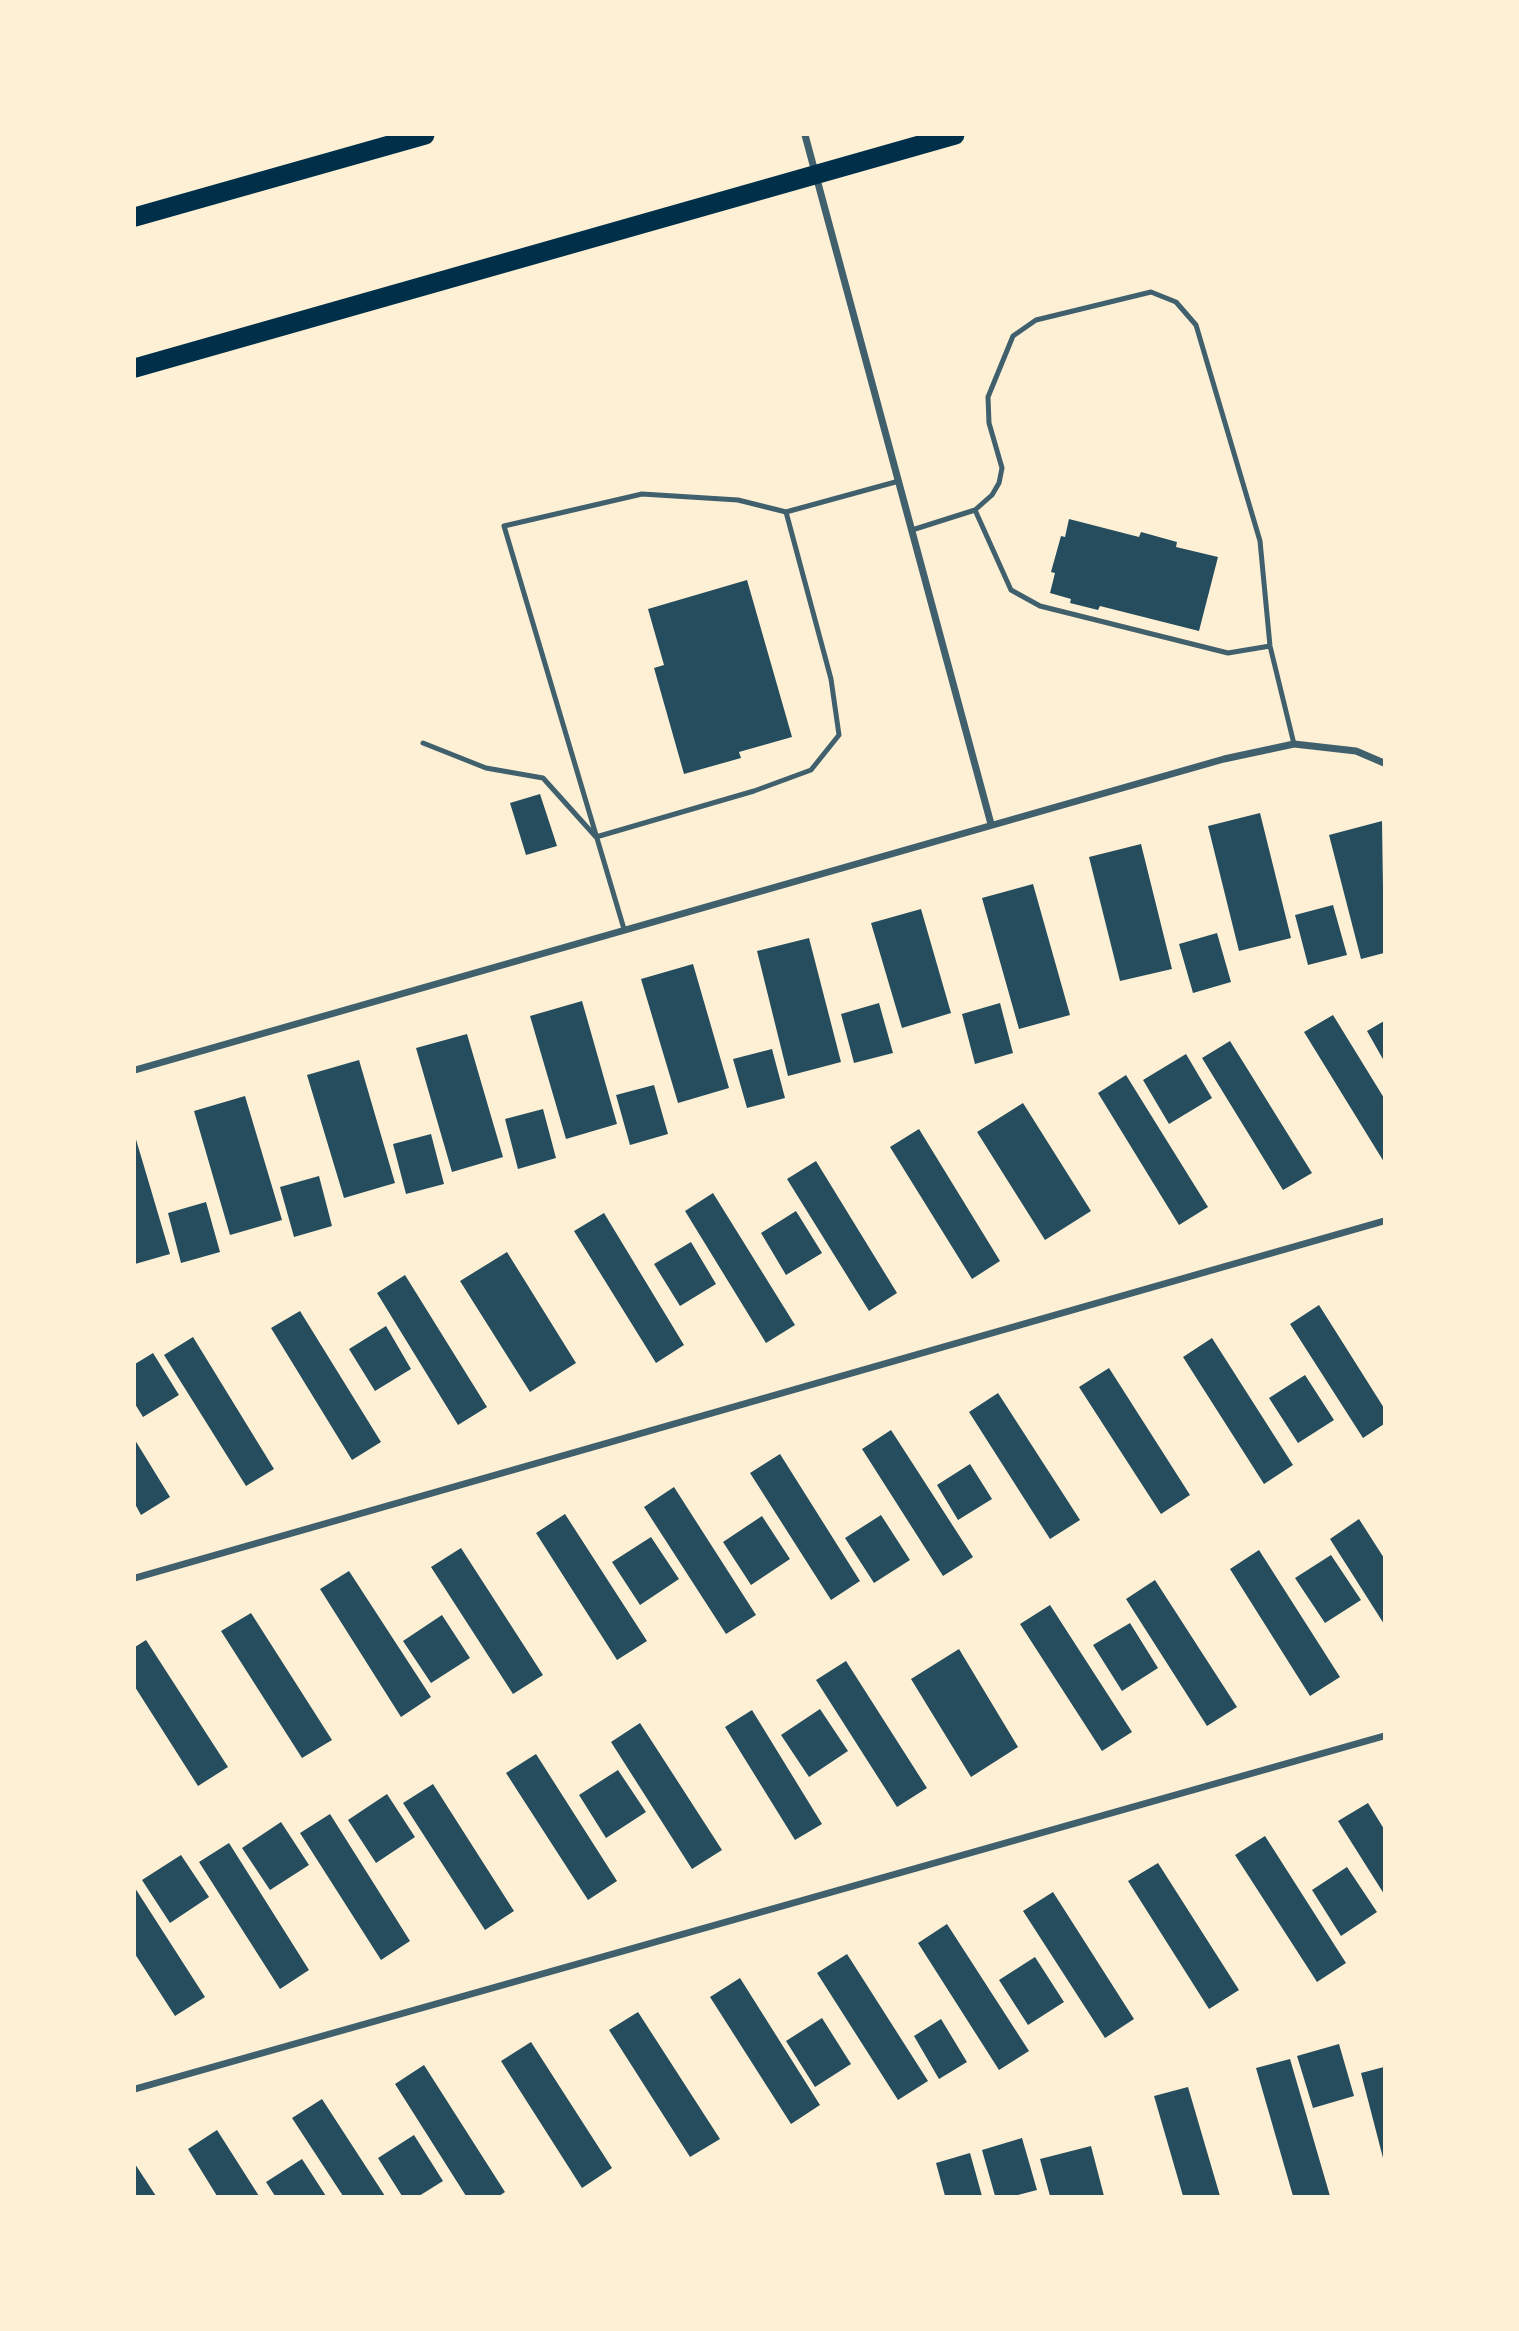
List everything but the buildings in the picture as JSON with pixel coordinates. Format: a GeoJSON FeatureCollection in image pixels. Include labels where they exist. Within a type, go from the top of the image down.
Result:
{"type":"FeatureCollection","features":[{"type":"Feature","properties":{"kind":"highway"},"geometry":{"type":"LineString","coordinates":[[135,217],[425,135]]}},
{"type":"Feature","properties":{"kind":"highway"},"geometry":{"type":"LineString","coordinates":[[135,368],[955,135]]}},
{"type":"Feature","properties":{"kind":"street"},"geometry":{"type":"LineString","coordinates":[[805,135],[991,824]]}},
{"type":"Feature","properties":{"kind":"street"},"geometry":{"type":"LineString","coordinates":[[135,1070],[1224,759],[1294,744],[1356,751],[1384,763]]}},
{"type":"Feature","properties":{"kind":"street"},"geometry":{"type":"LineString","coordinates":[[135,1578],[1384,1221]]}},
{"type":"Feature","properties":{"kind":"street"},"geometry":{"type":"LineString","coordinates":[[135,2089],[1384,1736]]}},
{"type":"Feature","properties":{"kind":"lane"},"geometry":{"type":"LineString","coordinates":[[912,530],[975,510],[992,495],[1002,468],[989,423],[988,397],[1013,336],[1036,320],[1150,292],[1176,302],[1196,325],[1260,541],[1270,646],[1294,744]]}},
{"type":"Feature","properties":{"kind":"lane"},"geometry":{"type":"LineString","coordinates":[[624,929],[504,526],[642,494],[738,500],[786,512],[899,481]]}},
{"type":"Feature","properties":{"kind":"lane"},"geometry":{"type":"LineString","coordinates":[[975,510],[1011,590],[1041,606],[1228,653],[1270,646]]}},
{"type":"Feature","properties":{"kind":"lane"},"geometry":{"type":"LineString","coordinates":[[596,837],[754,791],[811,770],[839,735],[831,679],[786,512]]}},
{"type":"Feature","properties":{"kind":"lane"},"geometry":{"type":"LineString","coordinates":[[423,743],[485,768],[543,778],[596,837]]}}]}
